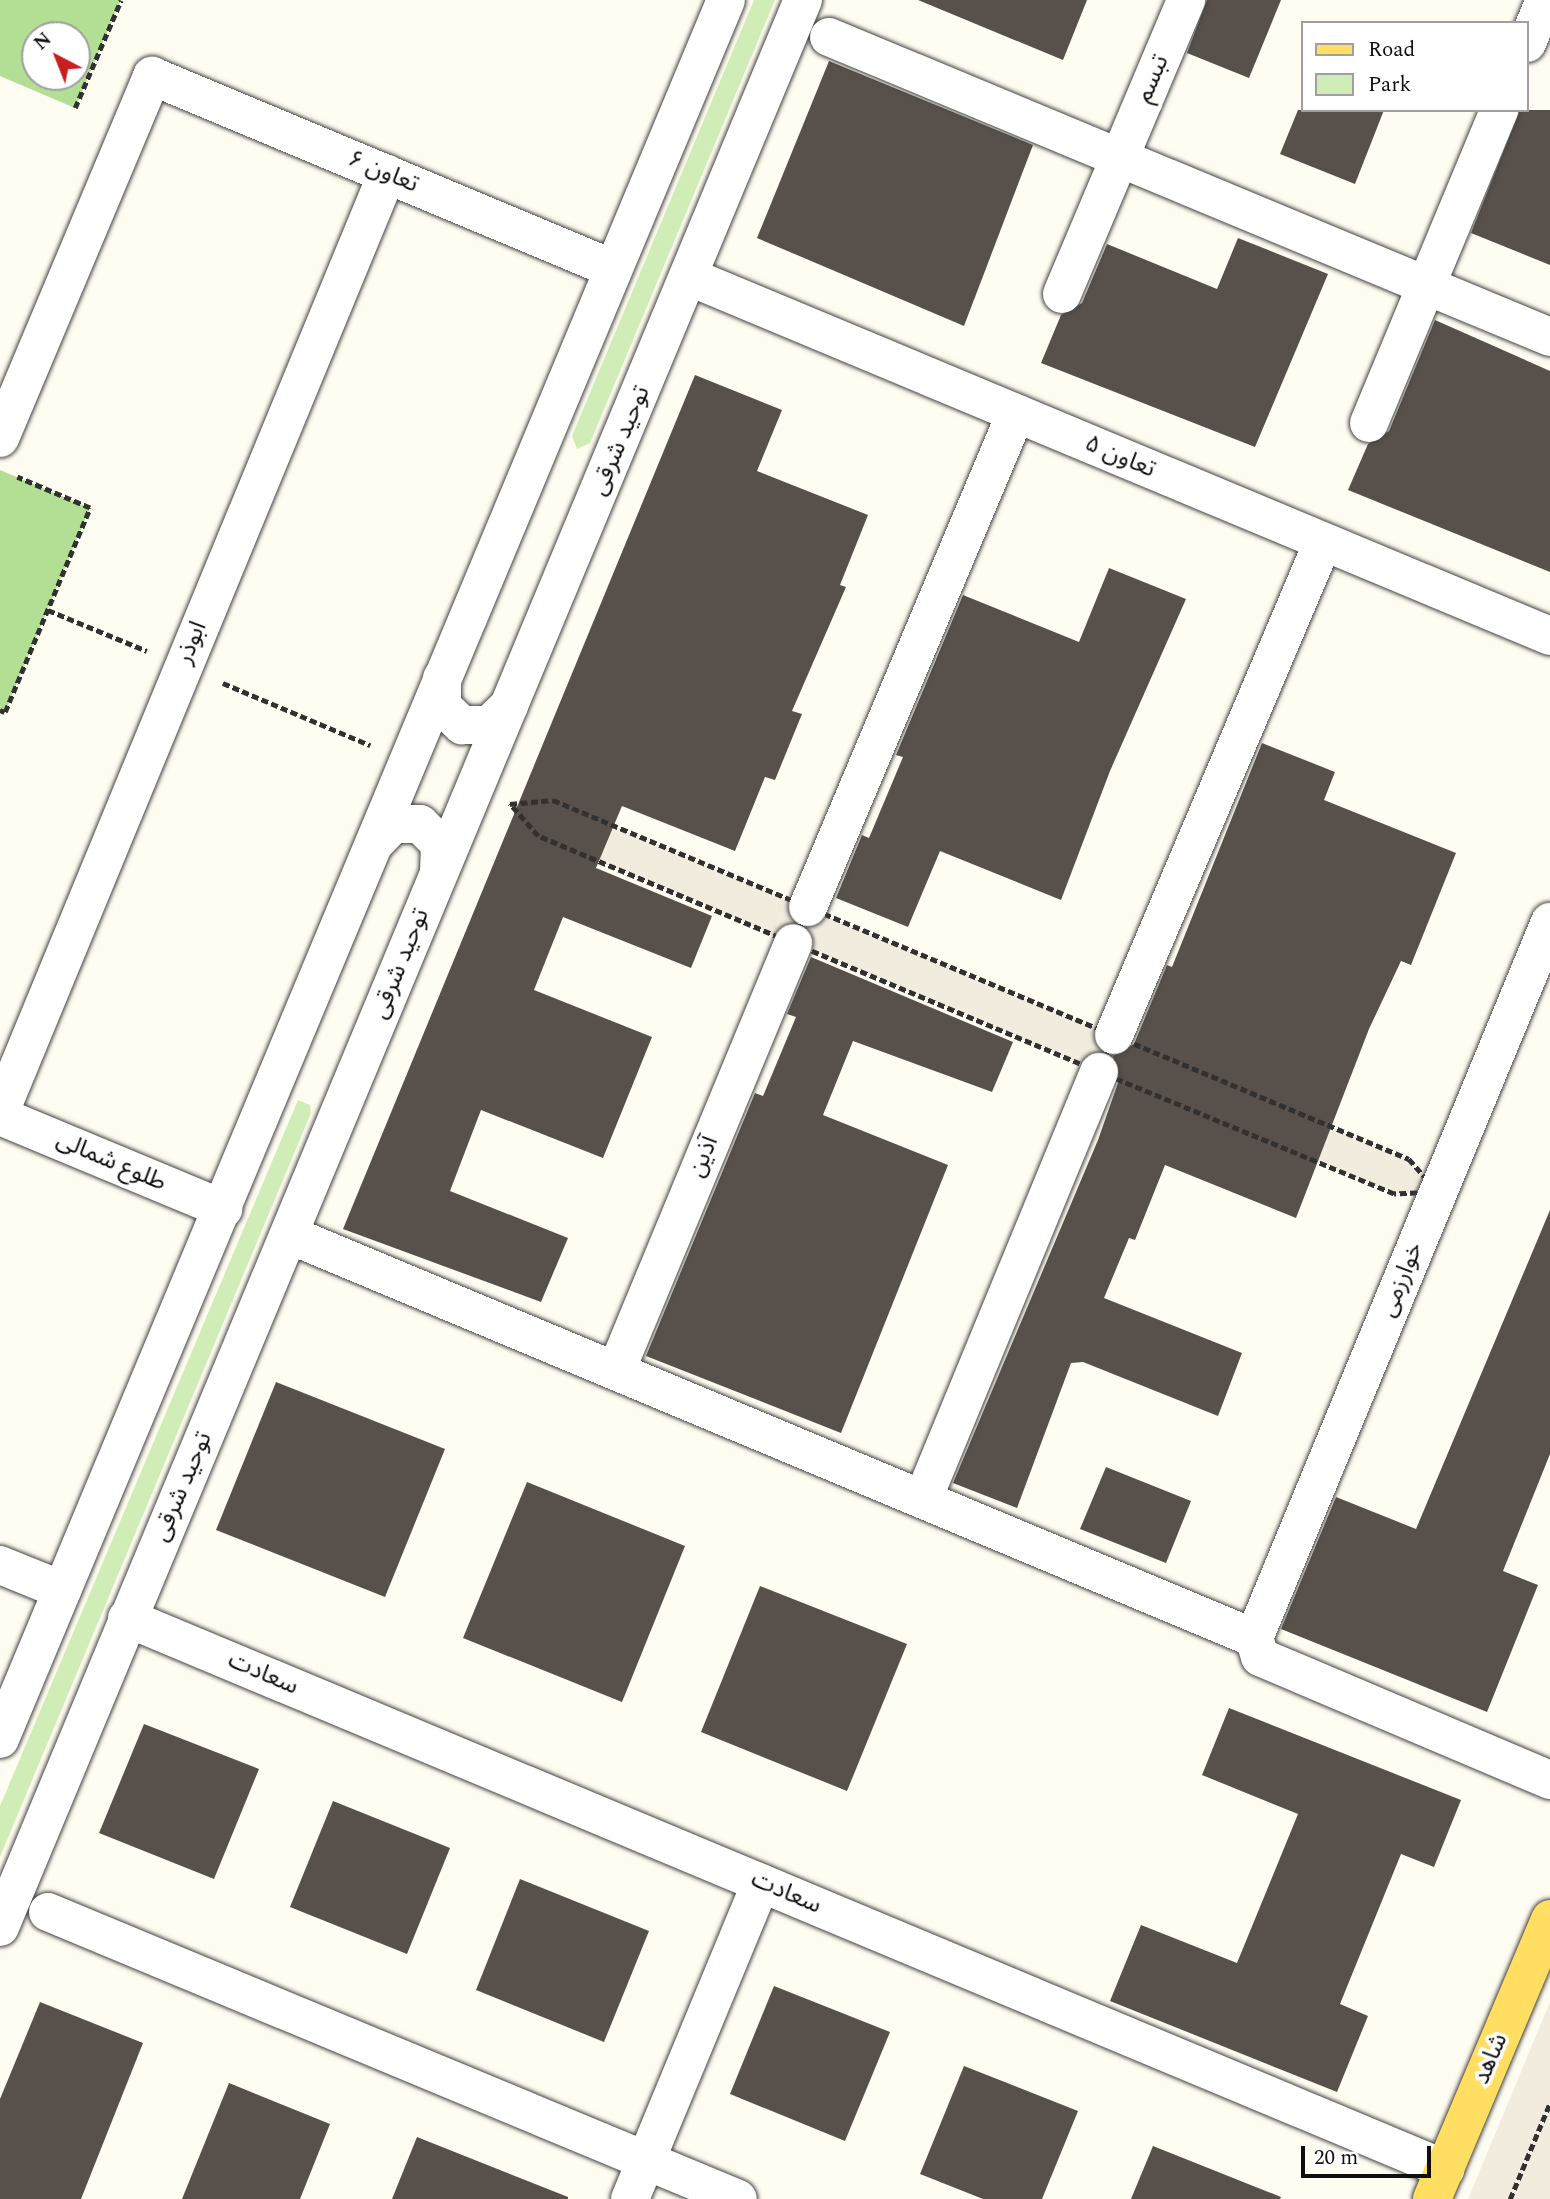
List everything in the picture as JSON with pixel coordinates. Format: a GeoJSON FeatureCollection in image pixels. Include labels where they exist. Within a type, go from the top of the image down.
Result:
{"type":"FeatureCollection","features":[{"type":"Feature","properties":{"kind":"main road","name":"شاهد"},"geometry":{"type":"LineString","coordinates":[[1439,2184],[1550,1919]]}},
{"type":"Feature","properties":{"kind":"street"},"geometry":{"type":"LineString","coordinates":[[0,1739],[726,0]]}},
{"type":"Feature","properties":{"kind":"street","name":"توحید شرقی"},"geometry":{"type":"LineString","coordinates":[[0,1927],[127,1618],[290,1235],[439,871],[690,277],[803,0]]}},
{"type":"Feature","properties":{"kind":"street","name":"تبسم"},"geometry":{"type":"LineString","coordinates":[[1062,294],[1185,0]]}},
{"type":"Feature","properties":{"kind":"street"},"geometry":{"type":"LineString","coordinates":[[1529,38],[1545,0]]}},
{"type":"Feature","properties":{"kind":"street"},"geometry":{"type":"LineString","coordinates":[[829,37],[1550,337]]}},
{"type":"Feature","properties":{"kind":"street","name":"تعاون ۶"},"geometry":{"type":"LineString","coordinates":[[0,438],[152,76],[613,269]]}},
{"type":"Feature","properties":{"kind":"street"},"geometry":{"type":"LineString","coordinates":[[1369,423],[1498,112]]}},
{"type":"Feature","properties":{"kind":"street","name":"ابوذر"},"geometry":{"type":"LineString","coordinates":[[0,1114],[387,174]]}},
{"type":"Feature","properties":{"kind":"street","name":"تعاون ۵"},"geometry":{"type":"LineString","coordinates":[[690,277],[1550,636]]}},
{"type":"Feature","properties":{"kind":"street"},"geometry":{"type":"LineString","coordinates":[[808,907],[1016,413]]}},
{"type":"Feature","properties":{"kind":"street"},"geometry":{"type":"LineString","coordinates":[[1114,1035],[1323,541]]}},
{"type":"Feature","properties":{"kind":"street"},"geometry":{"type":"LineString","coordinates":[[442,678],[442,706],[462,725],[489,725],[509,706]]}},
{"type":"Feature","properties":{"kind":"street"},"geometry":{"type":"LineString","coordinates":[[374,844],[393,824],[420,824],[440,844],[439,871]]}},
{"type":"Feature","properties":{"kind":"street","name":"خوارزمی"},"geometry":{"type":"LineString","coordinates":[[1254,1638],[1550,922]]}},
{"type":"Feature","properties":{"kind":"street","name":"آذین"},"geometry":{"type":"LineString","coordinates":[[616,1371],[793,943]]}},
{"type":"Feature","properties":{"kind":"street"},"geometry":{"type":"LineString","coordinates":[[923,1499],[1099,1072]]}},
{"type":"Feature","properties":{"kind":"street","name":"طلوع شمالی"},"geometry":{"type":"LineString","coordinates":[[0,1114],[223,1209]]}},
{"type":"Feature","properties":{"kind":"street"},"geometry":{"type":"LineString","coordinates":[[290,1235],[1254,1638],[1260,1657],[1550,1780]]}},
{"type":"Feature","properties":{"kind":"street"},"geometry":{"type":"LineString","coordinates":[[0,1564],[62,1590]]}},
{"type":"Feature","properties":{"kind":"street","name":"سعادت"},"geometry":{"type":"LineString","coordinates":[[127,1618],[761,1883],[1439,2184]]}},
{"type":"Feature","properties":{"kind":"street"},"geometry":{"type":"LineString","coordinates":[[630,2199],[761,1883]]}},
{"type":"Feature","properties":{"kind":"street"},"geometry":{"type":"LineString","coordinates":[[48,1912],[738,2199]]}},
{"type":"Feature","properties":{"kind":"path"},"geometry":{"type":"LineString","coordinates":[[75,108],[121,0]]}},
{"type":"Feature","properties":{"kind":"path"},"geometry":{"type":"LineString","coordinates":[[0,710],[5,712],[90,508],[13,475]]}},
{"type":"Feature","properties":{"kind":"path"},"geometry":{"type":"LineString","coordinates":[[553,800],[1409,1159],[1438,1192],[1394,1194],[1099,1072],[538,836],[510,804],[553,800]]}},
{"type":"Feature","properties":{"kind":"path"},"geometry":{"type":"LineString","coordinates":[[1510,2199],[1550,2103]]}},
{"type":"Feature","properties":{"kind":"green space"},"geometry":{"type":"Polygon","coordinates":[[[0,0],[121,0],[91,70],[91,21],[21,21],[21,85],[0,76],[0,0]]]}},
{"type":"Feature","properties":{"kind":"green space"},"geometry":{"type":"Polygon","coordinates":[[[754,0],[775,0],[590,443],[577,449],[572,436],[754,0]]]}},
{"type":"Feature","properties":{"kind":"green space"},"geometry":{"type":"Polygon","coordinates":[[[35,91],[82,91],[75,108],[35,91]]]}},
{"type":"Feature","properties":{"kind":"green space"},"geometry":{"type":"Polygon","coordinates":[[[0,470],[90,508],[5,712],[0,710],[0,470]]]}},
{"type":"Feature","properties":{"kind":"green space"},"geometry":{"type":"Polygon","coordinates":[[[298,1100],[310,1105],[311,1113],[0,1857],[0,1806],[298,1100]]]}},
{"type":"Feature","properties":{"kind":"shaded area"},"geometry":{"type":"Polygon","coordinates":[[[553,800],[1409,1159],[1438,1192],[1394,1194],[1099,1072],[538,836],[510,804],[553,800]]]}},
{"type":"Feature","properties":{"kind":"shaded area"},"geometry":{"type":"Polygon","coordinates":[[[1550,2002],[1550,2199],[1468,2199],[1550,2002]]]}},
{"type":"Feature","properties":{"kind":"building"},"geometry":{"type":"Polygon","coordinates":[[[918,0],[1087,0],[1063,60],[918,0]]]}},
{"type":"Feature","properties":{"kind":"building"},"geometry":{"type":"Polygon","coordinates":[[[1207,0],[1281,0],[1249,78],[1187,53],[1207,0]]]}},
{"type":"Feature","properties":{"kind":"building"},"geometry":{"type":"Polygon","coordinates":[[[829,61],[1033,145],[964,326],[757,238],[829,61]]]}},
{"type":"Feature","properties":{"kind":"building"},"geometry":{"type":"Polygon","coordinates":[[[1298,110],[1383,112],[1355,184],[1280,154],[1298,110]]]}},
{"type":"Feature","properties":{"kind":"building"},"geometry":{"type":"Polygon","coordinates":[[[1550,110],[1550,265],[1471,233],[1519,112],[1550,110]]]}},
{"type":"Feature","properties":{"kind":"building"},"geometry":{"type":"Polygon","coordinates":[[[1238,238],[1328,274],[1255,447],[1041,363],[1061,315],[1082,303],[1107,244],[1217,289],[1238,238]]]}},
{"type":"Feature","properties":{"kind":"building"},"geometry":{"type":"Polygon","coordinates":[[[1435,320],[1550,371],[1550,572],[1348,490],[1368,444],[1389,431],[1435,320]]]}},
{"type":"Feature","properties":{"kind":"building"},"geometry":{"type":"Polygon","coordinates":[[[695,375],[782,410],[757,471],[868,515],[840,585],[846,587],[792,711],[802,714],[775,780],[765,777],[735,851],[622,806],[596,868],[712,916],[691,968],[563,917],[534,990],[652,1037],[603,1158],[481,1110],[450,1191],[568,1238],[541,1302],[343,1229],[695,375]]]}},
{"type":"Feature","properties":{"kind":"building"},"geometry":{"type":"Polygon","coordinates":[[[1109,568],[1186,599],[1110,771],[1061,900],[940,851],[908,927],[836,898],[862,835],[869,838],[903,757],[896,755],[963,595],[1079,642],[1109,568]]]}},
{"type":"Feature","properties":{"kind":"building"},"geometry":{"type":"Polygon","coordinates":[[[1262,743],[1335,772],[1324,800],[1456,853],[1411,965],[1401,961],[1369,1029],[1296,1218],[1165,1165],[1135,1240],[1129,1238],[1104,1298],[1242,1353],[1218,1416],[1083,1362],[1071,1363],[1017,1508],[953,1483],[1098,1140],[1119,1080],[1113,1056],[1134,1044],[1167,965],[1172,967],[1262,743]]]}},
{"type":"Feature","properties":{"kind":"building"},"geometry":{"type":"Polygon","coordinates":[[[811,957],[1013,1042],[992,1092],[853,1041],[823,1115],[948,1165],[841,1433],[646,1356],[755,1093],[763,1096],[796,1017],[787,1014],[811,957]]]}},
{"type":"Feature","properties":{"kind":"building"},"geometry":{"type":"Polygon","coordinates":[[[1550,1210],[1550,1454],[1503,1571],[1538,1585],[1487,1712],[1281,1629],[1336,1497],[1416,1529],[1550,1210]]]}},
{"type":"Feature","properties":{"kind":"building"},"geometry":{"type":"Polygon","coordinates":[[[276,1382],[445,1449],[385,1597],[216,1530],[276,1382]]]}},
{"type":"Feature","properties":{"kind":"building"},"geometry":{"type":"Polygon","coordinates":[[[1106,1467],[1191,1501],[1166,1563],[1080,1529],[1106,1467]]]}},
{"type":"Feature","properties":{"kind":"building"},"geometry":{"type":"Polygon","coordinates":[[[527,1482],[685,1546],[622,1702],[463,1638],[527,1482]]]}},
{"type":"Feature","properties":{"kind":"building"},"geometry":{"type":"Polygon","coordinates":[[[760,1586],[907,1644],[847,1791],[701,1732],[760,1586]]]}},
{"type":"Feature","properties":{"kind":"building"},"geometry":{"type":"Polygon","coordinates":[[[1229,1708],[1461,1800],[1434,1867],[1401,1854],[1340,2004],[1368,2016],[1337,2092],[1110,2001],[1141,1925],[1237,1963],[1298,1814],[1202,1775],[1229,1708]]]}},
{"type":"Feature","properties":{"kind":"building"},"geometry":{"type":"Polygon","coordinates":[[[144,1724],[259,1769],[214,1879],[99,1833],[144,1724]]]}},
{"type":"Feature","properties":{"kind":"building"},"geometry":{"type":"Polygon","coordinates":[[[333,1801],[450,1848],[407,1954],[290,1907],[333,1801]]]}},
{"type":"Feature","properties":{"kind":"building"},"geometry":{"type":"Polygon","coordinates":[[[520,1879],[649,1931],[604,2042],[476,1990],[520,1879]]]}},
{"type":"Feature","properties":{"kind":"building"},"geometry":{"type":"Polygon","coordinates":[[[774,1986],[890,2032],[845,2141],[730,2094],[774,1986]]]}},
{"type":"Feature","properties":{"kind":"building"},"geometry":{"type":"Polygon","coordinates":[[[40,2002],[143,2043],[81,2199],[0,2199],[0,2099],[40,2002]]]}},
{"type":"Feature","properties":{"kind":"building"},"geometry":{"type":"Polygon","coordinates":[[[964,2066],[1078,2111],[1042,2199],[983,2199],[920,2174],[964,2066]]]}},
{"type":"Feature","properties":{"kind":"building"},"geometry":{"type":"Polygon","coordinates":[[[229,2083],[330,2124],[300,2199],[182,2199],[229,2083]]]}},
{"type":"Feature","properties":{"kind":"building"},"geometry":{"type":"Polygon","coordinates":[[[417,2137],[568,2197],[568,2199],[392,2199],[417,2137]]]}},
{"type":"Feature","properties":{"kind":"building"},"geometry":{"type":"Polygon","coordinates":[[[1153,2146],[1281,2197],[1131,2199],[1153,2146]]]}}]}
